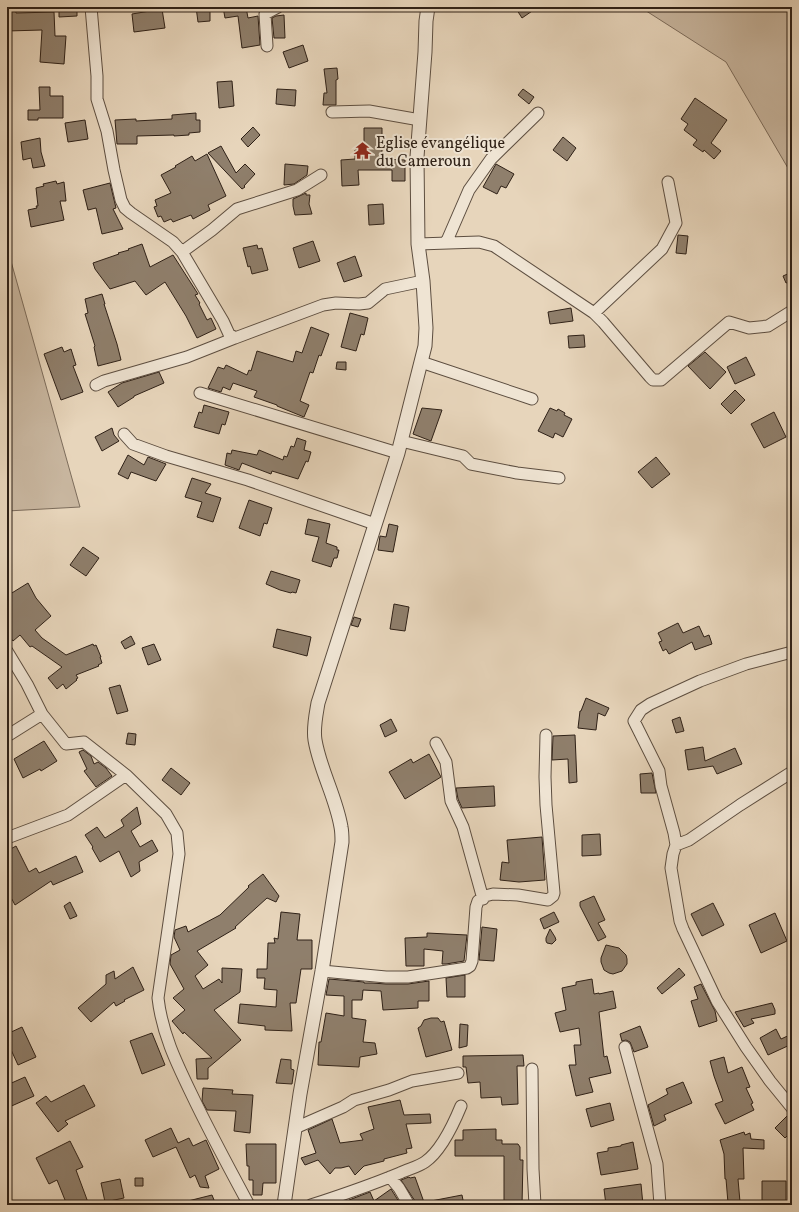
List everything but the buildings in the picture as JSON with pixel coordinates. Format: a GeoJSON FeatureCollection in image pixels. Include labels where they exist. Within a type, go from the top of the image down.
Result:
{"type":"FeatureCollection","features":[{"type":"Feature","properties":{"kind":"street"},"geometry":{"type":"LineString","coordinates":[[91,7],[97,76],[97,98],[107,131],[121,200],[125,208],[173,242],[182,252],[223,320],[229,334],[234,338]]}},
{"type":"Feature","properties":{"kind":"street"},"geometry":{"type":"LineString","coordinates":[[267,46],[265,14],[278,7]]}},
{"type":"Feature","properties":{"kind":"street"},"geometry":{"type":"LineString","coordinates":[[284,1205],[300,1094],[322,971],[342,842],[342,828],[339,816],[319,756],[315,739],[315,721],[318,703],[400,447],[426,346],[423,281],[418,244],[417,157],[428,7]]}},
{"type":"Feature","properties":{"kind":"street"},"geometry":{"type":"LineString","coordinates":[[332,112],[369,111],[420,120]]}},
{"type":"Feature","properties":{"kind":"street"},"geometry":{"type":"LineString","coordinates":[[446,243],[469,190],[491,159],[538,113]]}},
{"type":"Feature","properties":{"kind":"street"},"geometry":{"type":"LineString","coordinates":[[182,252],[237,209],[267,201],[297,190],[321,175]]}},
{"type":"Feature","properties":{"kind":"street"},"geometry":{"type":"LineString","coordinates":[[594,313],[662,250],[676,224],[668,182]]}},
{"type":"Feature","properties":{"kind":"street"},"geometry":{"type":"LineString","coordinates":[[418,244],[479,242],[494,246],[594,313],[654,380],[661,380],[729,322],[749,328],[768,326],[792,311]]}},
{"type":"Feature","properties":{"kind":"street"},"geometry":{"type":"LineString","coordinates":[[96,385],[104,381],[187,357],[323,305],[336,303],[359,304],[368,302],[385,289],[423,281]]}},
{"type":"Feature","properties":{"kind":"street"},"geometry":{"type":"LineString","coordinates":[[421,362],[532,399]]}},
{"type":"Feature","properties":{"kind":"street"},"geometry":{"type":"LineString","coordinates":[[200,393],[400,447],[463,456],[471,464],[517,473],[559,478]]}},
{"type":"Feature","properties":{"kind":"street"},"geometry":{"type":"LineString","coordinates":[[124,434],[133,444],[166,456],[248,480],[375,524]]}},
{"type":"Feature","properties":{"kind":"street"},"geometry":{"type":"LineString","coordinates":[[7,650],[28,684],[42,714],[66,744],[84,742],[126,775],[166,814],[178,833],[179,854],[158,998],[159,1011],[173,1055],[208,1130],[250,1205]]}},
{"type":"Feature","properties":{"kind":"street"},"geometry":{"type":"LineString","coordinates":[[792,652],[746,664],[700,681],[650,704],[641,710],[634,721],[659,771],[661,786],[676,845],[671,868],[680,921],[683,929],[718,1001],[746,1047],[792,1108]]}},
{"type":"Feature","properties":{"kind":"street"},"geometry":{"type":"LineString","coordinates":[[7,736],[42,714]]}},
{"type":"Feature","properties":{"kind":"street"},"geometry":{"type":"LineString","coordinates":[[322,971],[386,977],[408,977],[467,968],[470,966],[472,961],[476,907],[478,901],[485,896],[493,894],[518,895],[548,900],[553,896],[554,885],[546,805],[546,735]]}},
{"type":"Feature","properties":{"kind":"street"},"geometry":{"type":"LineString","coordinates":[[436,743],[446,762],[450,802],[463,827],[482,899]]}},
{"type":"Feature","properties":{"kind":"street"},"geometry":{"type":"LineString","coordinates":[[676,845],[688,840],[792,772]]}},
{"type":"Feature","properties":{"kind":"street"},"geometry":{"type":"LineString","coordinates":[[7,838],[68,815],[126,775]]}},
{"type":"Feature","properties":{"kind":"street"},"geometry":{"type":"LineString","coordinates":[[625,1048],[656,1164],[660,1205]]}},
{"type":"Feature","properties":{"kind":"street"},"geometry":{"type":"LineString","coordinates":[[532,1069],[535,1205]]}},
{"type":"Feature","properties":{"kind":"street"},"geometry":{"type":"LineString","coordinates":[[295,1128],[343,1107],[354,1100],[412,1082],[458,1073]]}},
{"type":"Feature","properties":{"kind":"street"},"geometry":{"type":"LineString","coordinates":[[312,1205],[390,1177],[425,1162],[432,1155],[453,1126],[461,1106]]}},
{"type":"Feature","properties":{"kind":"street"},"geometry":{"type":"LineString","coordinates":[[390,1177],[399,1188],[409,1205]]}},
{"type":"Feature","properties":{"kind":"shaded area"},"geometry":{"type":"Polygon","coordinates":[[[640,7],[792,7],[792,175],[726,62],[640,7]]]}},
{"type":"Feature","properties":{"kind":"shaded area"},"geometry":{"type":"Polygon","coordinates":[[[7,247],[80,507],[7,511],[7,247]]]}},
{"type":"Feature","properties":{"kind":"place","name":"Eglise évangélique du Cameroun"},"geometry":{"type":"Point","coordinates":[363,151]}}]}
